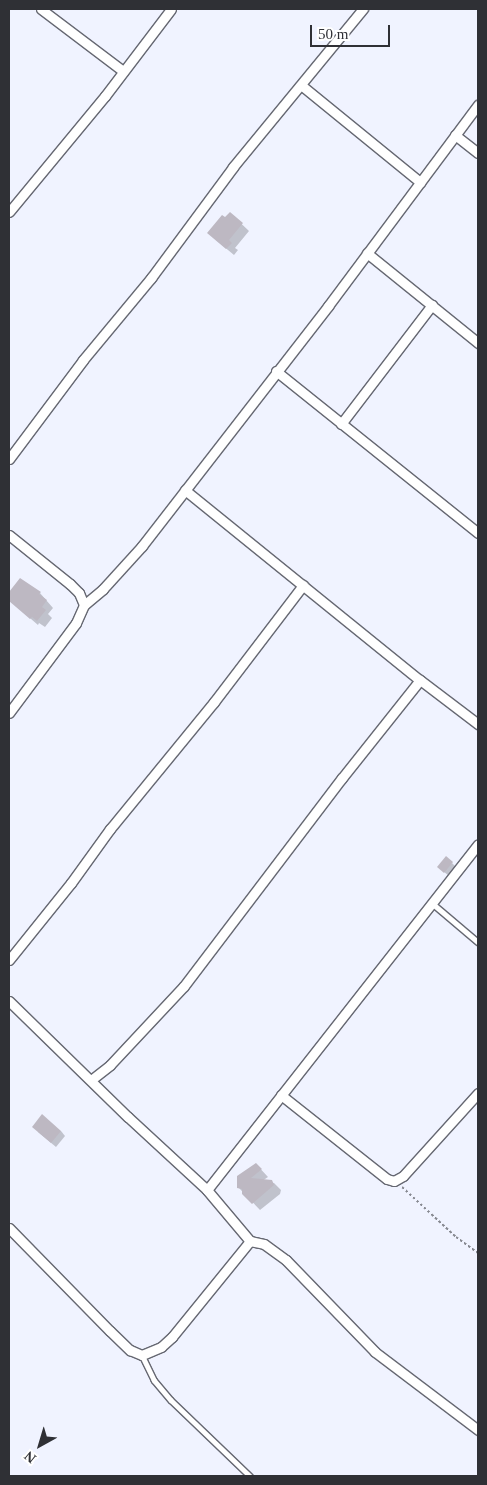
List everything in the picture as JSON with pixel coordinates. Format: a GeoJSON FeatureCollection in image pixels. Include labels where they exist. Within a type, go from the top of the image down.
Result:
{"type":"FeatureCollection","features":[{"type":"Feature","properties":{"kind":"street"},"geometry":{"type":"LineString","coordinates":[[41,9],[123,71]]}},
{"type":"Feature","properties":{"kind":"street"},"geometry":{"type":"LineString","coordinates":[[9,212],[105,96],[171,9]]}},
{"type":"Feature","properties":{"kind":"street"},"geometry":{"type":"LineString","coordinates":[[9,459],[83,360],[151,278],[233,167],[363,9]]}},
{"type":"Feature","properties":{"kind":"street"},"geometry":{"type":"LineString","coordinates":[[301,85],[420,182]]}},
{"type":"Feature","properties":{"kind":"street"},"geometry":{"type":"LineString","coordinates":[[9,712],[76,623],[84,605],[103,589],[142,546],[367,254],[478,105]]}},
{"type":"Feature","properties":{"kind":"street"},"geometry":{"type":"LineString","coordinates":[[455,135],[478,153]]}},
{"type":"Feature","properties":{"kind":"street"},"geometry":{"type":"LineString","coordinates":[[367,254],[478,343]]}},
{"type":"Feature","properties":{"kind":"street"},"geometry":{"type":"LineString","coordinates":[[341,424],[432,305]]}},
{"type":"Feature","properties":{"kind":"street"},"geometry":{"type":"LineString","coordinates":[[276,371],[478,533]]}},
{"type":"Feature","properties":{"kind":"street"},"geometry":{"type":"LineString","coordinates":[[185,490],[420,680],[478,724]]}},
{"type":"Feature","properties":{"kind":"street"},"geometry":{"type":"LineString","coordinates":[[9,534],[70,584],[79,593],[84,605]]}},
{"type":"Feature","properties":{"kind":"street"},"geometry":{"type":"LineString","coordinates":[[9,960],[71,883],[110,829],[214,702],[303,585]]}},
{"type":"Feature","properties":{"kind":"street"},"geometry":{"type":"LineString","coordinates":[[91,1080],[110,1065],[184,986],[342,778],[420,680]]}},
{"type":"Feature","properties":{"kind":"street"},"geometry":{"type":"LineString","coordinates":[[207,1190],[478,844]]}},
{"type":"Feature","properties":{"kind":"street"},"geometry":{"type":"LineString","coordinates":[[9,1002],[207,1190],[250,1241],[264,1244],[286,1260],[375,1352],[478,1430]]}},
{"type":"Feature","properties":{"kind":"street"},"geometry":{"type":"LineString","coordinates":[[281,1095],[387,1179],[394,1181],[403,1176],[478,1093]]}},
{"type":"Feature","properties":{"kind":"street"},"geometry":{"type":"LineString","coordinates":[[9,1228],[110,1331],[130,1350],[142,1355],[161,1347],[172,1337],[250,1241]]}},
{"type":"Feature","properties":{"kind":"lane"},"geometry":{"type":"LineString","coordinates":[[432,903],[478,942]]}},
{"type":"Feature","properties":{"kind":"lane"},"geometry":{"type":"LineString","coordinates":[[142,1355],[154,1380],[171,1400],[250,1476]]}},
{"type":"Feature","properties":{"kind":"path"},"geometry":{"type":"LineString","coordinates":[[394,1181],[456,1237],[478,1253]]}},
{"type":"Feature","properties":{"kind":"building"},"geometry":{"type":"Polygon","coordinates":[[[230,212],[243,223],[229,240],[232,243],[226,249],[207,233],[222,215],[225,217],[230,212]]]}},
{"type":"Feature","properties":{"kind":"building"},"geometry":{"type":"Polygon","coordinates":[[[20,578],[41,592],[39,594],[47,600],[42,607],[46,610],[37,621],[32,617],[30,619],[9,601],[9,592],[20,578]]]}},
{"type":"Feature","properties":{"kind":"building"},"geometry":{"type":"Polygon","coordinates":[[[446,856],[453,862],[444,873],[437,867],[446,856]]]}},
{"type":"Feature","properties":{"kind":"building"},"geometry":{"type":"Polygon","coordinates":[[[42,1114],[61,1131],[51,1143],[32,1127],[42,1114]]]}},
{"type":"Feature","properties":{"kind":"building"},"geometry":{"type":"Polygon","coordinates":[[[256,1163],[262,1169],[251,1178],[272,1180],[274,1185],[252,1204],[242,1194],[242,1189],[237,1188],[237,1176],[256,1163]]]}}]}
